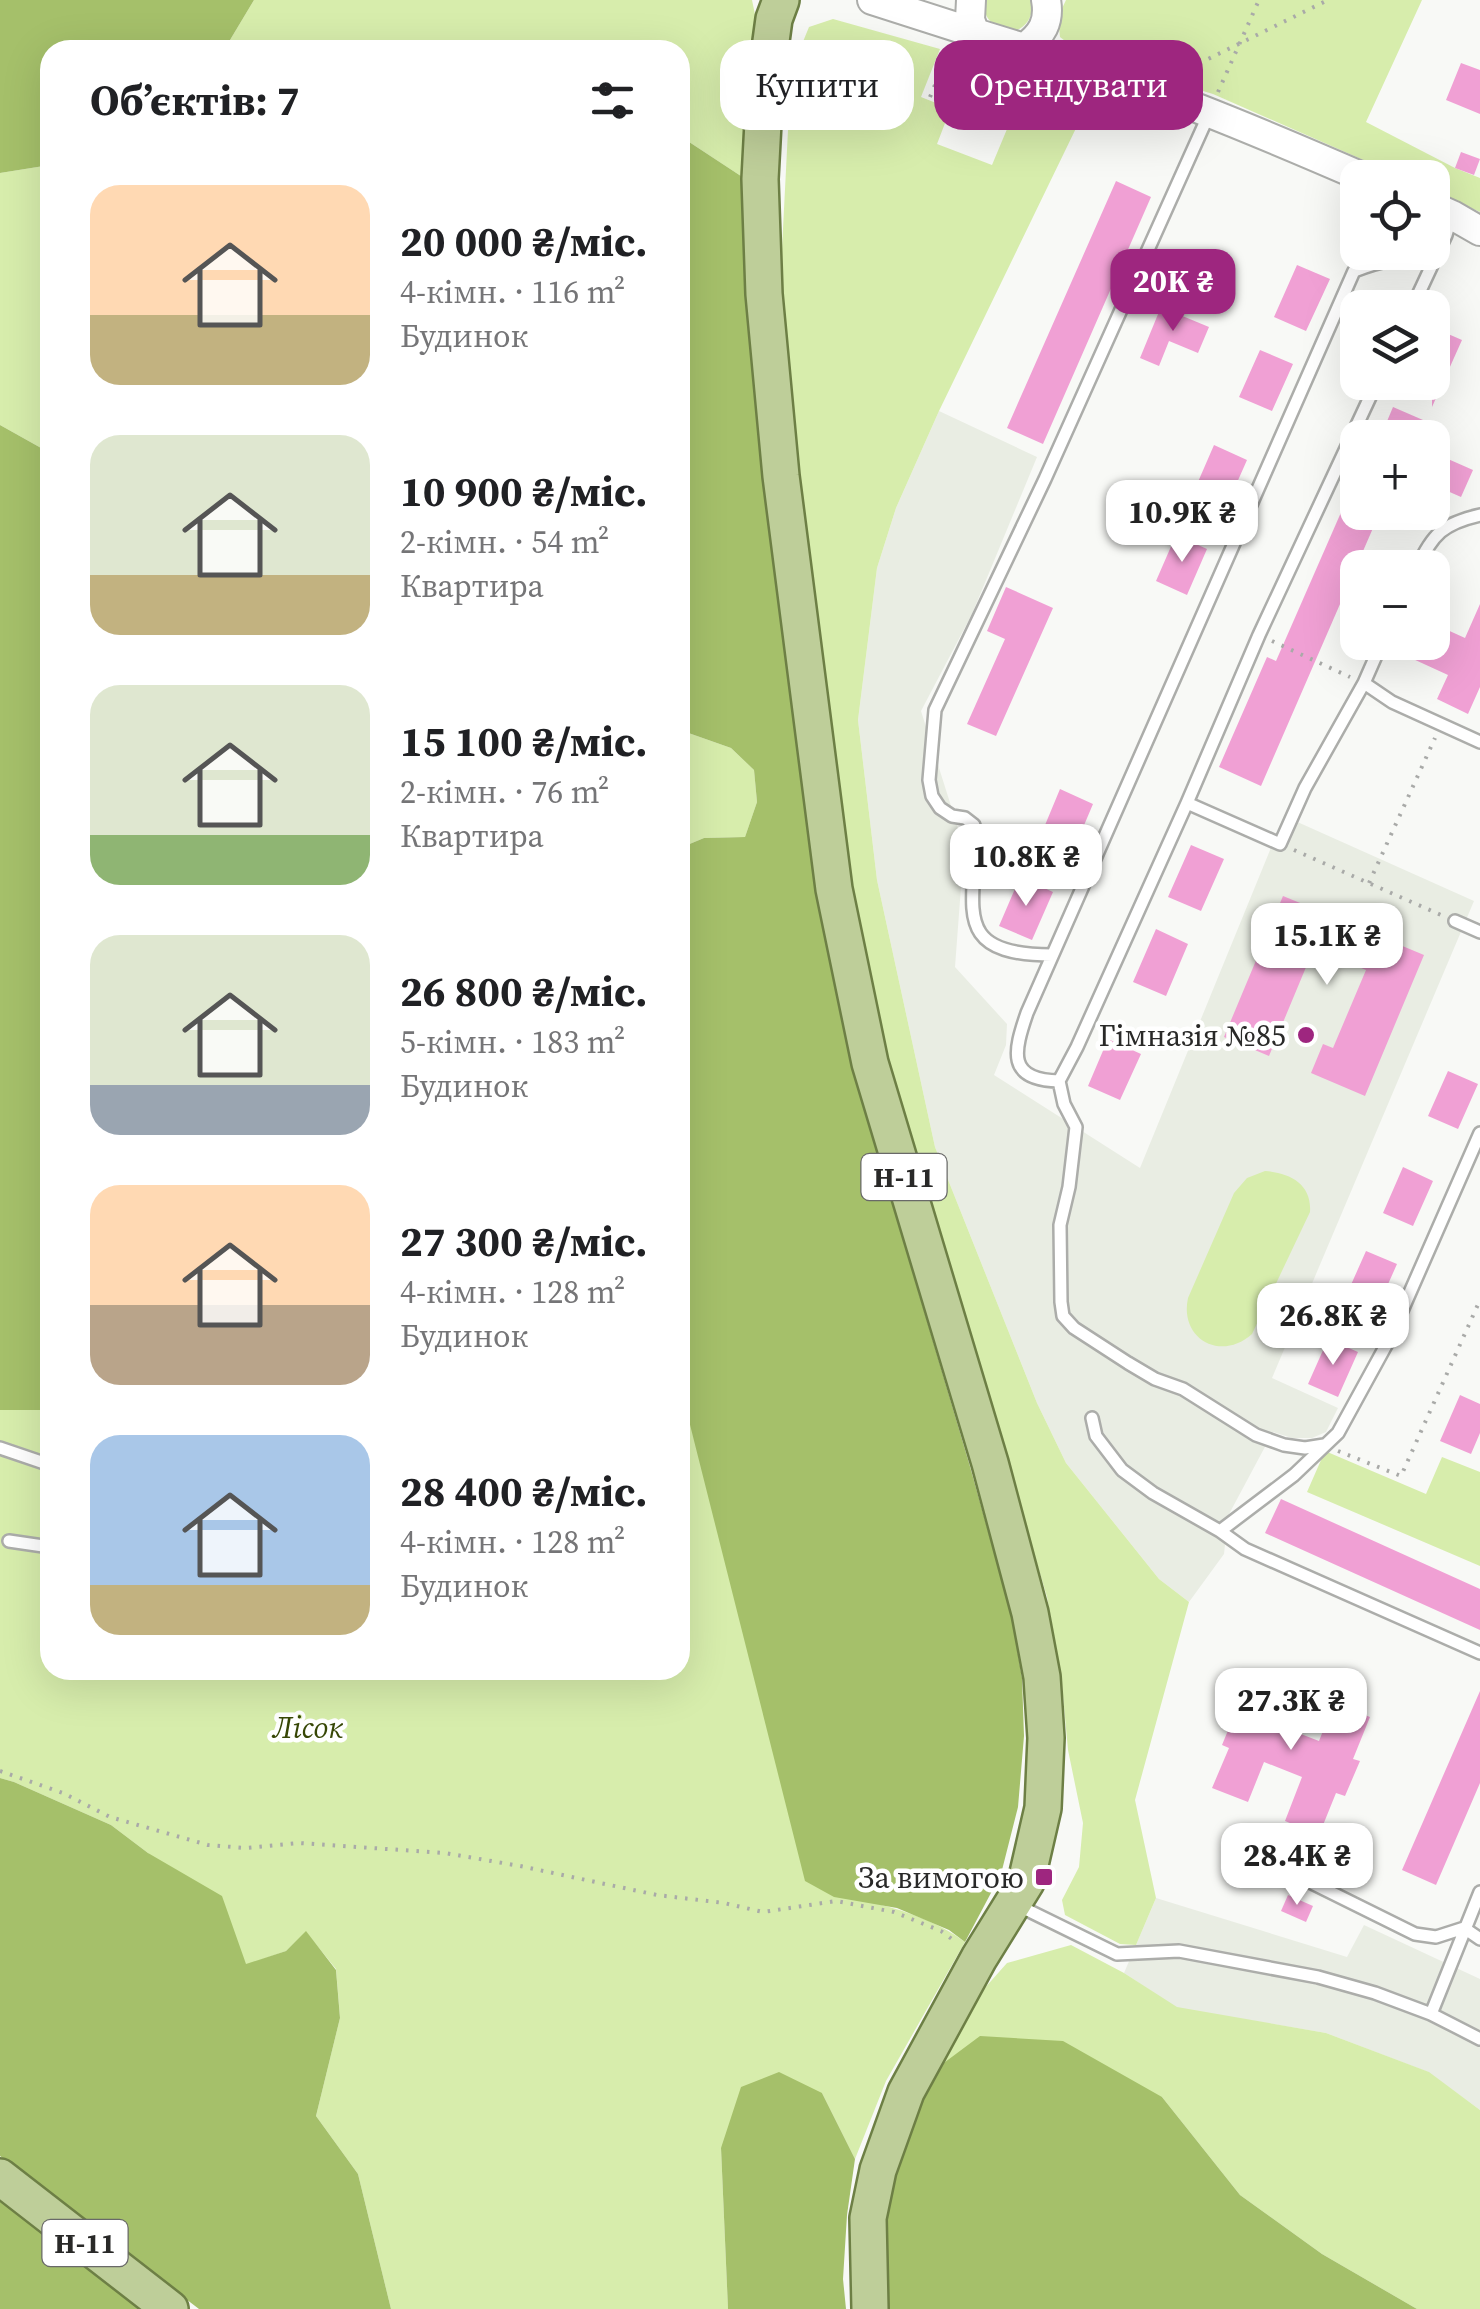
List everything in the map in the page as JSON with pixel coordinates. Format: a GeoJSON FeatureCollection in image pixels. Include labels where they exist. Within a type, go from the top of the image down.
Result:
{"type":"FeatureCollection","features":[{"type":"Feature","properties":{"kind":"main road","name":"Н-11"},"geometry":{"type":"LineString","coordinates":[[781,0],[774,19],[765,85],[760,179],[764,294],[781,476],[834,889],[870,1063],[990,1463],[1030,1613],[1042,1677],[1046,1738],[1043,1808],[1026,1882],[979,1958],[906,2092],[878,2170],[868,2218],[870,2309]]}},
{"type":"Feature","properties":{"kind":"main road","name":"Н-11"},"geometry":{"type":"LineString","coordinates":[[0,2177],[170,2309]]}},
{"type":"Feature","properties":{"kind":"street"},"geometry":{"type":"LineString","coordinates":[[872,0],[998,40]]}},
{"type":"Feature","properties":{"kind":"street"},"geometry":{"type":"LineString","coordinates":[[971,0],[970,20],[975,33]]}},
{"type":"Feature","properties":{"kind":"street"},"geometry":{"type":"LineString","coordinates":[[1033,40],[1041,33],[1049,8]]}},
{"type":"Feature","properties":{"kind":"street"},"geometry":{"type":"LineString","coordinates":[[1203,108],[1340,167]]}},
{"type":"Feature","properties":{"kind":"street"},"geometry":{"type":"LineString","coordinates":[[1450,215],[1480,232]]}},
{"type":"Feature","properties":{"kind":"lane"},"geometry":{"type":"LineString","coordinates":[[1052,956],[1014,954],[982,938],[972,915],[974,825],[940,808],[932,796],[929,780],[935,710],[1045,479],[1210,111]]}},
{"type":"Feature","properties":{"kind":"lane"},"geometry":{"type":"LineString","coordinates":[[1059,1081],[1041,1081],[1026,1073],[1017,1061],[1015,1050],[1027,1013],[1356,270]]}},
{"type":"Feature","properties":{"kind":"lane"},"geometry":{"type":"LineString","coordinates":[[1324,1445],[1305,1448],[1256,1435],[1128,1362],[1074,1328],[1063,1316],[1060,1226],[1076,1127],[1064,1104],[1059,1081],[1368,400]]}},
{"type":"Feature","properties":{"kind":"lane"},"geometry":{"type":"LineString","coordinates":[[1426,550],[1439,531],[1458,520],[1480,515]]}},
{"type":"Feature","properties":{"kind":"lane"},"geometry":{"type":"LineString","coordinates":[[1187,802],[1280,844],[1305,788],[1374,660]]}},
{"type":"Feature","properties":{"kind":"lane"},"geometry":{"type":"LineString","coordinates":[[1364,683],[1392,702],[1480,742]]}},
{"type":"Feature","properties":{"kind":"lane"},"geometry":{"type":"LineString","coordinates":[[1454,921],[1480,932]]}},
{"type":"Feature","properties":{"kind":"lane"},"geometry":{"type":"LineString","coordinates":[[1220,1531],[1294,1474],[1338,1433],[1390,1338],[1480,1133]]}},
{"type":"Feature","properties":{"kind":"lane"},"geometry":{"type":"LineString","coordinates":[[1092,1418],[1096,1436],[1122,1470],[1245,1549],[1480,1653]]}},
{"type":"Feature","properties":{"kind":"lane"},"geometry":{"type":"LineString","coordinates":[[0,1448],[40,1462]]}},
{"type":"Feature","properties":{"kind":"lane"},"geometry":{"type":"LineString","coordinates":[[9,1542],[40,1545]]}},
{"type":"Feature","properties":{"kind":"lane"},"geometry":{"type":"LineString","coordinates":[[1308,1880],[1414,1934],[1436,1937],[1464,1928]]}},
{"type":"Feature","properties":{"kind":"lane"},"geometry":{"type":"LineString","coordinates":[[1431,2014],[1480,1892]]}},
{"type":"Feature","properties":{"kind":"lane"},"geometry":{"type":"LineString","coordinates":[[1014,1904],[1117,1954],[1178,1952],[1318,1977],[1431,2014],[1480,2039]]}},
{"type":"Feature","properties":{"kind":"lane"},"geometry":{"type":"LineString","coordinates":[[1464,1928],[1480,1939]]}},
{"type":"Feature","properties":{"kind":"path"},"geometry":{"type":"LineString","coordinates":[[1210,111],[1259,0]]}},
{"type":"Feature","properties":{"kind":"path"},"geometry":{"type":"LineString","coordinates":[[1203,61],[1328,0]]}},
{"type":"Feature","properties":{"kind":"path"},"geometry":{"type":"LineString","coordinates":[[930,97],[934,87]]}},
{"type":"Feature","properties":{"kind":"path"},"geometry":{"type":"LineString","coordinates":[[1259,635],[1364,683]]}},
{"type":"Feature","properties":{"kind":"path"},"geometry":{"type":"LineString","coordinates":[[1370,883],[1441,724]]}},
{"type":"Feature","properties":{"kind":"path"},"geometry":{"type":"LineString","coordinates":[[1280,844],[1454,921]]}},
{"type":"Feature","properties":{"kind":"path"},"geometry":{"type":"LineString","coordinates":[[1324,1445],[1401,1476],[1480,1300]]}},
{"type":"Feature","properties":{"kind":"path"},"geometry":{"type":"LineString","coordinates":[[0,1771],[63,1793],[110,1817],[208,1846],[245,1848],[299,1843],[446,1853],[763,1912],[836,1901],[894,1912],[941,1931],[979,1958]]}},
{"type":"Feature","properties":{"kind":"shaded area"},"geometry":{"type":"Polygon","coordinates":[[[939,411],[1037,457],[972,614],[921,711],[964,847],[955,967],[1007,1024],[1006,1045],[994,1075],[1140,1168],[1284,816],[1474,901],[1272,1378],[1338,1408],[1326,1432],[1312,1438],[1292,1438],[1273,1432],[1228,1516],[1224,1554],[1189,1602],[1159,1579],[1066,1463],[1037,1403],[935,1147],[877,880],[858,720],[877,568],[896,508],[939,411]]]}},
{"type":"Feature","properties":{"kind":"shaded area"},"geometry":{"type":"Polygon","coordinates":[[[1156,1898],[1347,1957],[1364,1925],[1480,1979],[1480,2110],[1428,2072],[1326,2033],[1177,2008],[1124,1973],[1156,1898]]]}},
{"type":"Feature","properties":{"kind":"green space"},"geometry":{"type":"Polygon","coordinates":[[[0,0],[254,0],[230,40],[40,40],[40,167],[0,173],[0,0]]]}},
{"type":"Feature","properties":{"kind":"green space"},"geometry":{"type":"Polygon","coordinates":[[[254,0],[752,0],[756,40],[720,40],[720,130],[752,130],[750,182],[690,143],[690,40],[230,40],[254,0]]]}},
{"type":"Feature","properties":{"kind":"green space"},"geometry":{"type":"Polygon","coordinates":[[[985,0],[1031,0],[1031,16],[1013,32],[988,18],[985,0]]]}},
{"type":"Feature","properties":{"kind":"green space"},"geometry":{"type":"Polygon","coordinates":[[[1066,0],[1422,0],[1366,122],[1440,160],[1363,160],[1203,91],[1203,40],[1064,40],[1058,17],[1066,0]]]}},
{"type":"Feature","properties":{"kind":"green space"},"geometry":{"type":"Polygon","coordinates":[[[833,19],[908,40],[804,40],[809,27],[833,19]]]}},
{"type":"Feature","properties":{"kind":"green space"},"geometry":{"type":"Polygon","coordinates":[[[914,42],[934,47],[934,64],[921,97],[934,102],[934,130],[942,130],[937,144],[992,165],[1007,130],[1075,130],[896,508],[877,568],[858,720],[877,880],[935,1147],[1037,1403],[1066,1463],[1159,1579],[1189,1602],[1135,1800],[1156,1898],[1136,1945],[1120,1944],[1065,1915],[1062,1900],[1079,1867],[1083,1823],[1068,1750],[1061,1674],[1047,1597],[887,1057],[853,888],[797,471],[780,288],[788,130],[914,130],[914,42]]]}},
{"type":"Feature","properties":{"kind":"green space"},"geometry":{"type":"Polygon","coordinates":[[[690,143],[750,182],[751,299],[764,479],[818,892],[852,1067],[1011,1613],[1022,1678],[1024,1736],[1018,1807],[1001,1874],[965,1942],[949,1930],[897,1908],[834,1897],[805,1881],[690,1425],[690,844],[704,838],[745,837],[757,802],[754,770],[731,748],[690,734],[690,143]]]}},
{"type":"Feature","properties":{"kind":"green space"},"geometry":{"type":"Polygon","coordinates":[[[1450,165],[1480,178],[1480,212],[1450,199],[1450,165]]]}},
{"type":"Feature","properties":{"kind":"green space"},"geometry":{"type":"Polygon","coordinates":[[[40,167],[40,447],[0,425],[0,173],[40,167]]]}},
{"type":"Feature","properties":{"kind":"green space"},"geometry":{"type":"Polygon","coordinates":[[[0,425],[40,447],[40,1410],[0,1410],[0,425]]]}},
{"type":"Feature","properties":{"kind":"green space"},"geometry":{"type":"Polygon","coordinates":[[[690,734],[731,748],[754,770],[757,802],[745,837],[704,838],[690,844],[690,734]]]}},
{"type":"Feature","properties":{"kind":"green space"},"geometry":{"type":"Polygon","coordinates":[[[1265,1171],[1298,1182],[1307,1194],[1310,1212],[1252,1334],[1228,1346],[1216,1346],[1196,1335],[1190,1325],[1188,1298],[1234,1193],[1247,1178],[1265,1171]]]}},
{"type":"Feature","properties":{"kind":"green space","name":"Лісок"},"geometry":{"type":"Polygon","coordinates":[[[0,1410],[40,1410],[40,1680],[690,1680],[690,1415],[870,1902],[919,1917],[965,1942],[886,2081],[855,2159],[822,2093],[721,2148],[728,2309],[391,2309],[358,2174],[316,2116],[340,2018],[336,1969],[306,1932],[286,1951],[246,1965],[148,1853],[111,1825],[0,1778],[0,1410]]]}},
{"type":"Feature","properties":{"kind":"green space"},"geometry":{"type":"Polygon","coordinates":[[[1325,1451],[1426,1494],[1442,1457],[1480,1472],[1480,1566],[1307,1492],[1325,1451]]]}},
{"type":"Feature","properties":{"kind":"green space"},"geometry":{"type":"Polygon","coordinates":[[[0,1778],[111,1825],[148,1853],[222,1896],[246,1964],[286,1951],[306,1931],[336,1970],[340,2018],[316,2116],[358,2174],[391,2309],[199,2309],[0,2156],[0,1778]]]}},
{"type":"Feature","properties":{"kind":"green space"},"geometry":{"type":"Polygon","coordinates":[[[1071,1945],[1177,2007],[1326,2033],[1429,2072],[1480,2110],[1480,2309],[1417,2309],[1322,2254],[1240,2195],[1162,2097],[925,2077],[959,2017],[1007,1963],[1071,1945]]]}},
{"type":"Feature","properties":{"kind":"green space"},"geometry":{"type":"Polygon","coordinates":[[[980,2036],[1063,2041],[1162,2097],[1240,2195],[1322,2254],[1417,2309],[885,2309],[887,2222],[893,2174],[925,2077],[980,2036]]]}},
{"type":"Feature","properties":{"kind":"green space"},"geometry":{"type":"Polygon","coordinates":[[[779,2072],[822,2093],[855,2159],[843,2279],[846,2309],[728,2309],[721,2148],[741,2087],[779,2072]]]}},
{"type":"Feature","properties":{"kind":"green space"},"geometry":{"type":"Polygon","coordinates":[[[0,2200],[141,2309],[0,2309],[0,2200]]]}},
{"type":"Feature","properties":{"kind":"building"},"geometry":{"type":"Polygon","coordinates":[[[1461,63],[1480,70],[1480,114],[1446,100],[1461,63]]]}},
{"type":"Feature","properties":{"kind":"building"},"geometry":{"type":"Polygon","coordinates":[[[1461,152],[1480,159],[1474,175],[1455,168],[1461,152]]]}},
{"type":"Feature","properties":{"kind":"building"},"geometry":{"type":"Polygon","coordinates":[[[1116,181],[1151,197],[1043,444],[1007,428],[1116,181]]]}},
{"type":"Feature","properties":{"kind":"building"},"geometry":{"type":"Polygon","coordinates":[[[1297,265],[1330,279],[1306,331],[1274,317],[1297,265]]]}},
{"type":"Feature","properties":{"kind":"building"},"geometry":{"type":"Polygon","coordinates":[[[1163,302],[1182,310],[1180,315],[1209,327],[1198,353],[1169,341],[1159,366],[1140,358],[1163,302]]]}},
{"type":"Feature","properties":{"kind":"building"},"geometry":{"type":"Polygon","coordinates":[[[1450,335],[1462,340],[1450,367],[1450,335]]]}},
{"type":"Feature","properties":{"kind":"building"},"geometry":{"type":"Polygon","coordinates":[[[1260,350],[1293,364],[1272,411],[1239,397],[1260,350]]]}},
{"type":"Feature","properties":{"kind":"building"},"geometry":{"type":"Polygon","coordinates":[[[1393,407],[1423,420],[1388,420],[1393,407]]]}},
{"type":"Feature","properties":{"kind":"building"},"geometry":{"type":"Polygon","coordinates":[[[1214,445],[1247,460],[1224,512],[1191,498],[1214,445]]]}},
{"type":"Feature","properties":{"kind":"building"},"geometry":{"type":"Polygon","coordinates":[[[1450,460],[1473,470],[1461,497],[1450,492],[1450,460]]]}},
{"type":"Feature","properties":{"kind":"building"},"geometry":{"type":"Polygon","coordinates":[[[1340,515],[1340,530],[1372,530],[1363,550],[1340,550],[1340,604],[1261,786],[1219,767],[1267,657],[1276,661],[1340,515]]]}},
{"type":"Feature","properties":{"kind":"building"},"geometry":{"type":"Polygon","coordinates":[[[1176,535],[1207,549],[1187,595],[1156,581],[1176,535]]]}},
{"type":"Feature","properties":{"kind":"building"},"geometry":{"type":"Polygon","coordinates":[[[1006,587],[1053,608],[996,736],[967,724],[1005,639],[987,631],[1006,587]]]}},
{"type":"Feature","properties":{"kind":"building"},"geometry":{"type":"Polygon","coordinates":[[[1480,604],[1480,687],[1468,714],[1437,699],[1448,675],[1415,660],[1450,660],[1450,631],[1465,638],[1480,604]]]}},
{"type":"Feature","properties":{"kind":"building"},"geometry":{"type":"Polygon","coordinates":[[[1060,789],[1093,804],[1071,856],[1038,842],[1060,789]]]}},
{"type":"Feature","properties":{"kind":"building"},"geometry":{"type":"Polygon","coordinates":[[[1191,845],[1224,859],[1201,911],[1168,897],[1191,845]]]}},
{"type":"Feature","properties":{"kind":"building"},"geometry":{"type":"Polygon","coordinates":[[[1020,877],[1053,892],[1032,940],[999,926],[1020,877]]]}},
{"type":"Feature","properties":{"kind":"building"},"geometry":{"type":"Polygon","coordinates":[[[1283,896],[1332,916],[1337,904],[1381,923],[1376,935],[1424,955],[1365,1096],[1311,1073],[1323,1044],[1333,1048],[1366,970],[1314,948],[1269,1056],[1224,1037],[1283,896]]]}},
{"type":"Feature","properties":{"kind":"building"},"geometry":{"type":"Polygon","coordinates":[[[1156,929],[1188,944],[1166,996],[1133,982],[1156,929]]]}},
{"type":"Feature","properties":{"kind":"building"},"geometry":{"type":"Polygon","coordinates":[[[1108,1039],[1141,1054],[1120,1100],[1088,1086],[1108,1039]]]}},
{"type":"Feature","properties":{"kind":"building"},"geometry":{"type":"Polygon","coordinates":[[[1448,1071],[1478,1084],[1458,1129],[1428,1116],[1448,1071]]]}},
{"type":"Feature","properties":{"kind":"building"},"geometry":{"type":"Polygon","coordinates":[[[1403,1167],[1433,1181],[1413,1226],[1383,1213],[1403,1167]]]}},
{"type":"Feature","properties":{"kind":"building"},"geometry":{"type":"Polygon","coordinates":[[[1366,1251],[1397,1264],[1377,1309],[1346,1296],[1366,1251]]]}},
{"type":"Feature","properties":{"kind":"building"},"geometry":{"type":"Polygon","coordinates":[[[1328,1339],[1358,1352],[1338,1397],[1308,1384],[1328,1339]]]}},
{"type":"Feature","properties":{"kind":"building"},"geometry":{"type":"Polygon","coordinates":[[[1460,1395],[1480,1404],[1480,1433],[1471,1454],[1440,1441],[1460,1395]]]}},
{"type":"Feature","properties":{"kind":"building"},"geometry":{"type":"Polygon","coordinates":[[[1281,1499],[1480,1589],[1480,1630],[1265,1533],[1281,1499]]]}},
{"type":"Feature","properties":{"kind":"building"},"geometry":{"type":"Polygon","coordinates":[[[1263,1671],[1297,1685],[1280,1726],[1319,1741],[1334,1703],[1370,1717],[1353,1759],[1360,1761],[1345,1796],[1336,1793],[1319,1835],[1285,1821],[1302,1777],[1264,1762],[1248,1802],[1212,1788],[1229,1748],[1222,1745],[1236,1711],[1245,1715],[1263,1671]]]}},
{"type":"Feature","properties":{"kind":"building"},"geometry":{"type":"Polygon","coordinates":[[[1480,1691],[1480,1783],[1436,1885],[1402,1870],[1480,1691]]]}},
{"type":"Feature","properties":{"kind":"building"},"geometry":{"type":"Polygon","coordinates":[[[1288,1895],[1313,1906],[1306,1922],[1281,1911],[1288,1895]]]}},
{"type":"Feature","properties":{"kind":"place","name":"Гімназія №85"},"geometry":{"type":"Point","coordinates":[1306,1035]}},
{"type":"Feature","properties":{"kind":"place","name":"За вимогою"},"geometry":{"type":"Point","coordinates":[1044,1877]}}]}
